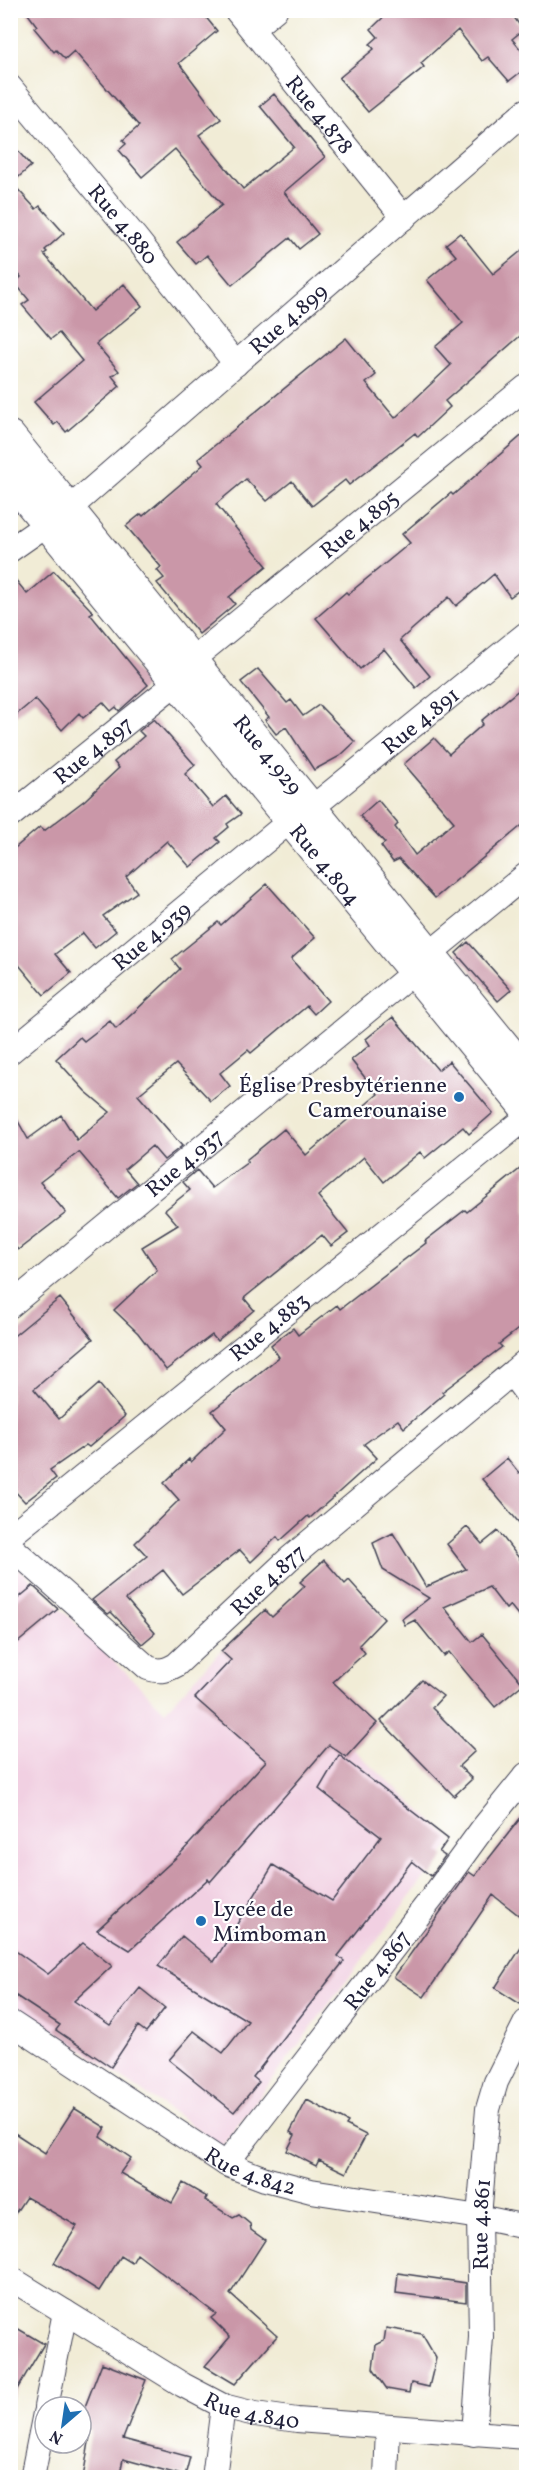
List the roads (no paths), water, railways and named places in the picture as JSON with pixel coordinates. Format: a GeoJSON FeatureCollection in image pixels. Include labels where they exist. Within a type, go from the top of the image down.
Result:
{"type":"FeatureCollection","features":[{"type":"Feature","properties":{"kind":"main road","name":"Rue 4.929"},"geometry":{"type":"LineString","coordinates":[[10,436],[58,516],[193,659],[302,813]]}},
{"type":"Feature","properties":{"kind":"main road","name":"Rue 4.804"},"geometry":{"type":"LineString","coordinates":[[10,479],[58,516],[176,683],[302,813],[422,963],[526,1109]]}},
{"type":"Feature","properties":{"kind":"main road"},"geometry":{"type":"LineString","coordinates":[[422,963],[526,1072]]}},
{"type":"Feature","properties":{"kind":"street","name":"Rue 4.878"},"geometry":{"type":"LineString","coordinates":[[236,10],[404,218]]}},
{"type":"Feature","properties":{"kind":"street"},"geometry":{"type":"LineString","coordinates":[[252,29],[275,10]]}},
{"type":"Feature","properties":{"kind":"street","name":"Rue 4.880"},"geometry":{"type":"LineString","coordinates":[[10,87],[136,238],[236,364]]}},
{"type":"Feature","properties":{"kind":"street","name":"Rue 4.899"},"geometry":{"type":"LineString","coordinates":[[10,550],[58,516],[526,111]]}},
{"type":"Feature","properties":{"kind":"street","name":"Rue 4.895"},"geometry":{"type":"LineString","coordinates":[[193,659],[526,387]]}},
{"type":"Feature","properties":{"kind":"street","name":"Rue 4.891"},"geometry":{"type":"LineString","coordinates":[[302,813],[526,634]]}},
{"type":"Feature","properties":{"kind":"street","name":"Rue 4.897"},"geometry":{"type":"LineString","coordinates":[[10,816],[176,683]]}},
{"type":"Feature","properties":{"kind":"street","name":"Rue 4.939"},"geometry":{"type":"LineString","coordinates":[[10,1052],[302,813]]}},
{"type":"Feature","properties":{"kind":"street","name":"Rue 4.937"},"geometry":{"type":"LineString","coordinates":[[10,1306],[526,875]]}},
{"type":"Feature","properties":{"kind":"street","name":"Rue 4.883"},"geometry":{"type":"LineString","coordinates":[[10,1536],[526,1118]]}},
{"type":"Feature","properties":{"kind":"street"},"geometry":{"type":"LineString","coordinates":[[519,1367],[526,1393]]}},
{"type":"Feature","properties":{"kind":"street","name":"Rue 4.877"},"geometry":{"type":"LineString","coordinates":[[10,1546],[148,1668],[159,1672],[167,1670],[176,1665],[289,1558],[519,1367]]}},
{"type":"Feature","properties":{"kind":"street","name":"Rue 4.867"},"geometry":{"type":"LineString","coordinates":[[226,2164],[526,1775]]}},
{"type":"Feature","properties":{"kind":"street","name":"Rue 4.842"},"geometry":{"type":"LineString","coordinates":[[10,2022],[226,2164],[265,2179],[310,2191],[479,2217],[526,2227]]}},
{"type":"Feature","properties":{"kind":"street","name":"Rue 4.861"},"geometry":{"type":"LineString","coordinates":[[474,2434],[481,2337],[479,2217],[488,2109],[503,2065],[526,2022]]}},
{"type":"Feature","properties":{"kind":"street","name":"Rue 4.840"},"geometry":{"type":"LineString","coordinates":[[10,2278],[183,2385],[223,2406],[255,2415],[388,2428],[526,2437]]}},
{"type":"Feature","properties":{"kind":"street"},"geometry":{"type":"LineString","coordinates":[[48,2395],[65,2312]]}},
{"type":"Feature","properties":{"kind":"street"},"geometry":{"type":"LineString","coordinates":[[214,2478],[223,2406]]}},
{"type":"Feature","properties":{"kind":"street"},"geometry":{"type":"LineString","coordinates":[[386,2478],[388,2428]]}},
{"type":"Feature","properties":{"kind":"street"},"geometry":{"type":"LineString","coordinates":[[32,2478],[37,2455]]}},
{"type":"Feature","properties":{"kind":"place","name":"Église Presbytérienne Camerounaise"},"geometry":{"type":"Point","coordinates":[459,1097]}},
{"type":"Feature","properties":{"kind":"place","name":"Lycée de Mimboman"},"geometry":{"type":"Point","coordinates":[201,1921]}}]}
